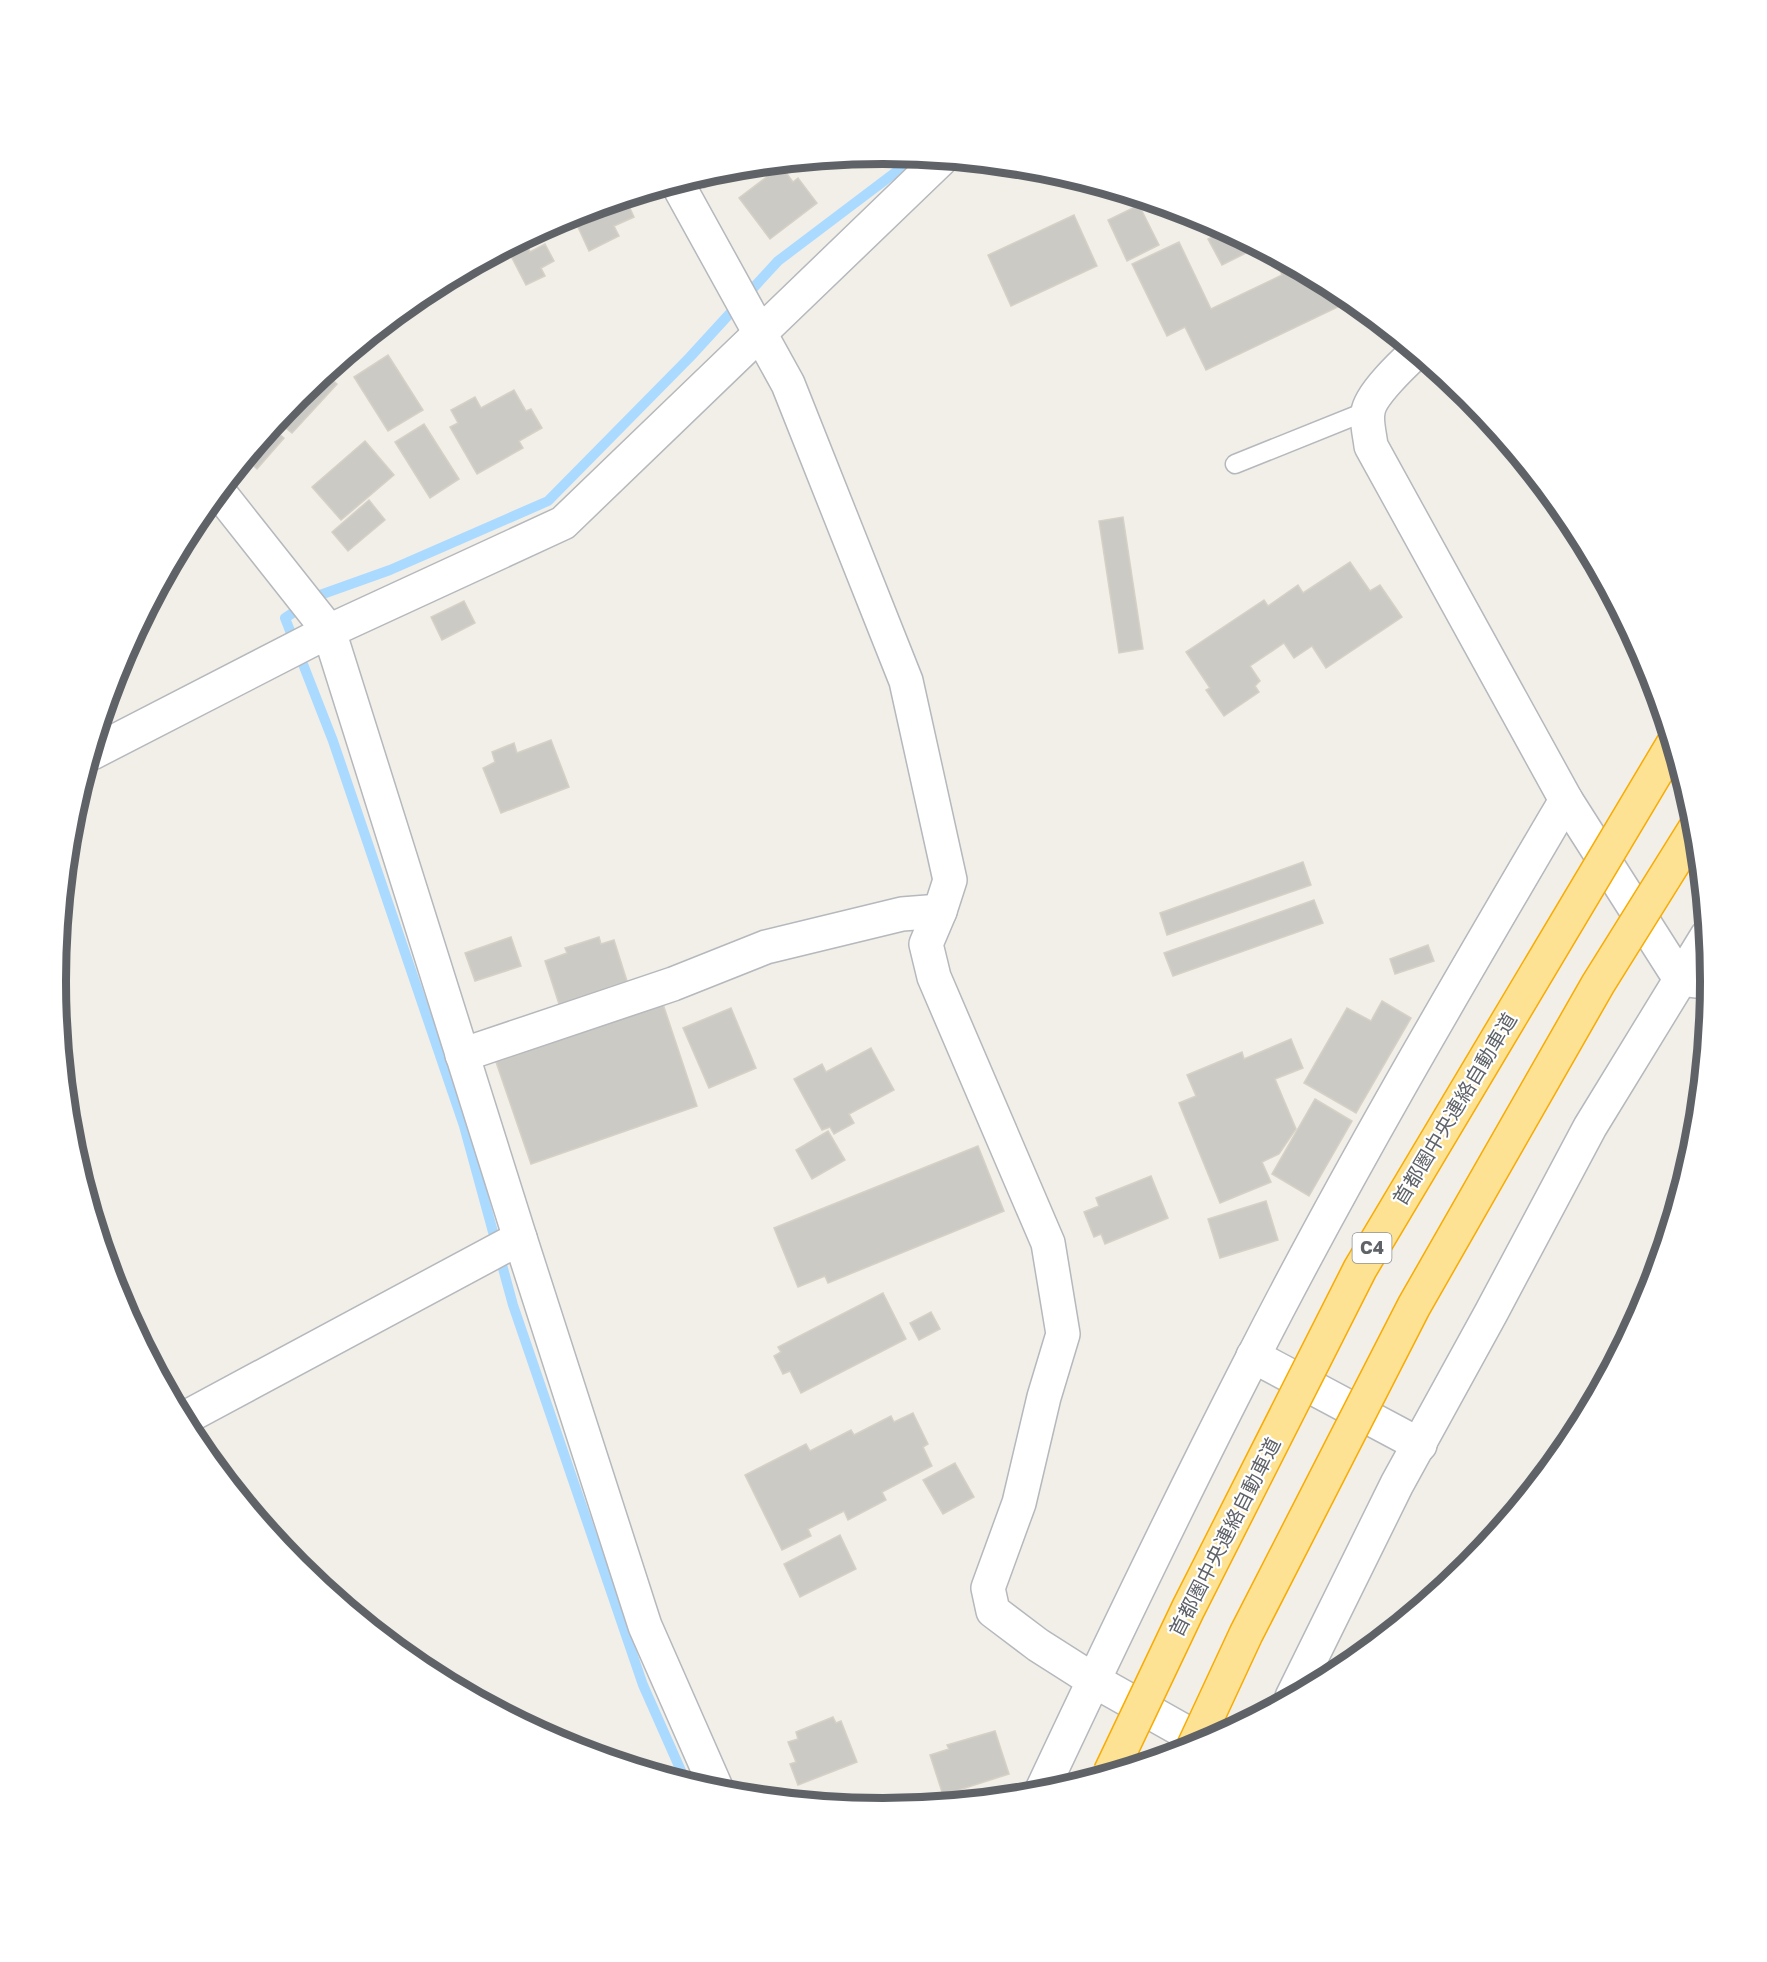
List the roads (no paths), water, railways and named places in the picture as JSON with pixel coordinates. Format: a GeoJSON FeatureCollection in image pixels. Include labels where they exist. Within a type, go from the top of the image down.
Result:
{"type":"FeatureCollection","features":[{"type":"Feature","properties":{"kind":"highway","name":"首都圏中央連絡自動車道"},"geometry":{"type":"LineString","coordinates":[[1114,1765],[1188,1609],[1360,1269],[1668,751]]}},
{"type":"Feature","properties":{"kind":"highway"},"geometry":{"type":"LineString","coordinates":[[1199,1735],[1246,1634],[1414,1306],[1598,984],[1688,840]]}},
{"type":"Feature","properties":{"kind":"street"},"geometry":{"type":"LineString","coordinates":[[100,749],[329,631],[563,523],[935,165]]}},
{"type":"Feature","properties":{"kind":"street"},"geometry":{"type":"LineString","coordinates":[[680,189],[788,384],[906,681],[950,880],[926,944],[934,977],[1048,1243],[1063,1334],[1044,1397],[1019,1503],[988,1588],[993,1611],[1038,1646],[1194,1737]]}},
{"type":"Feature","properties":{"kind":"street"},"geometry":{"type":"LineString","coordinates":[[1411,356],[1398,368],[1376,396],[1368,411],[1371,446],[1566,800],[1696,981]]}},
{"type":"Feature","properties":{"kind":"street"},"geometry":{"type":"LineString","coordinates":[[224,498],[329,631],[645,1626],[713,1780]]}},
{"type":"Feature","properties":{"kind":"street"},"geometry":{"type":"LineString","coordinates":[[1045,1782],[1253,1356],[1406,1074],[1566,800]]}},
{"type":"Feature","properties":{"kind":"street"},"geometry":{"type":"LineString","coordinates":[[462,1055],[673,984],[766,947],[902,914],[940,911]]}},
{"type":"Feature","properties":{"kind":"street"},"geometry":{"type":"LineString","coordinates":[[1298,1686],[1397,1484],[1590,1127],[1696,981],[1700,963]]}},
{"type":"Feature","properties":{"kind":"street"},"geometry":{"type":"LineString","coordinates":[[191,1415],[520,1238]]}},
{"type":"Feature","properties":{"kind":"street"},"geometry":{"type":"LineString","coordinates":[[1253,1356],[1420,1445]]}},
{"type":"Feature","properties":{"kind":"lane"},"geometry":{"type":"LineString","coordinates":[[1235,464],[1368,411]]}},
{"type":"Feature","properties":{"kind":"waterway"},"geometry":{"type":"LineString","coordinates":[[682,1773],[643,1685],[513,1305],[464,1126],[333,741],[285,618],[320,595],[390,570],[548,501],[690,357],[778,261],[906,164]]}}]}
